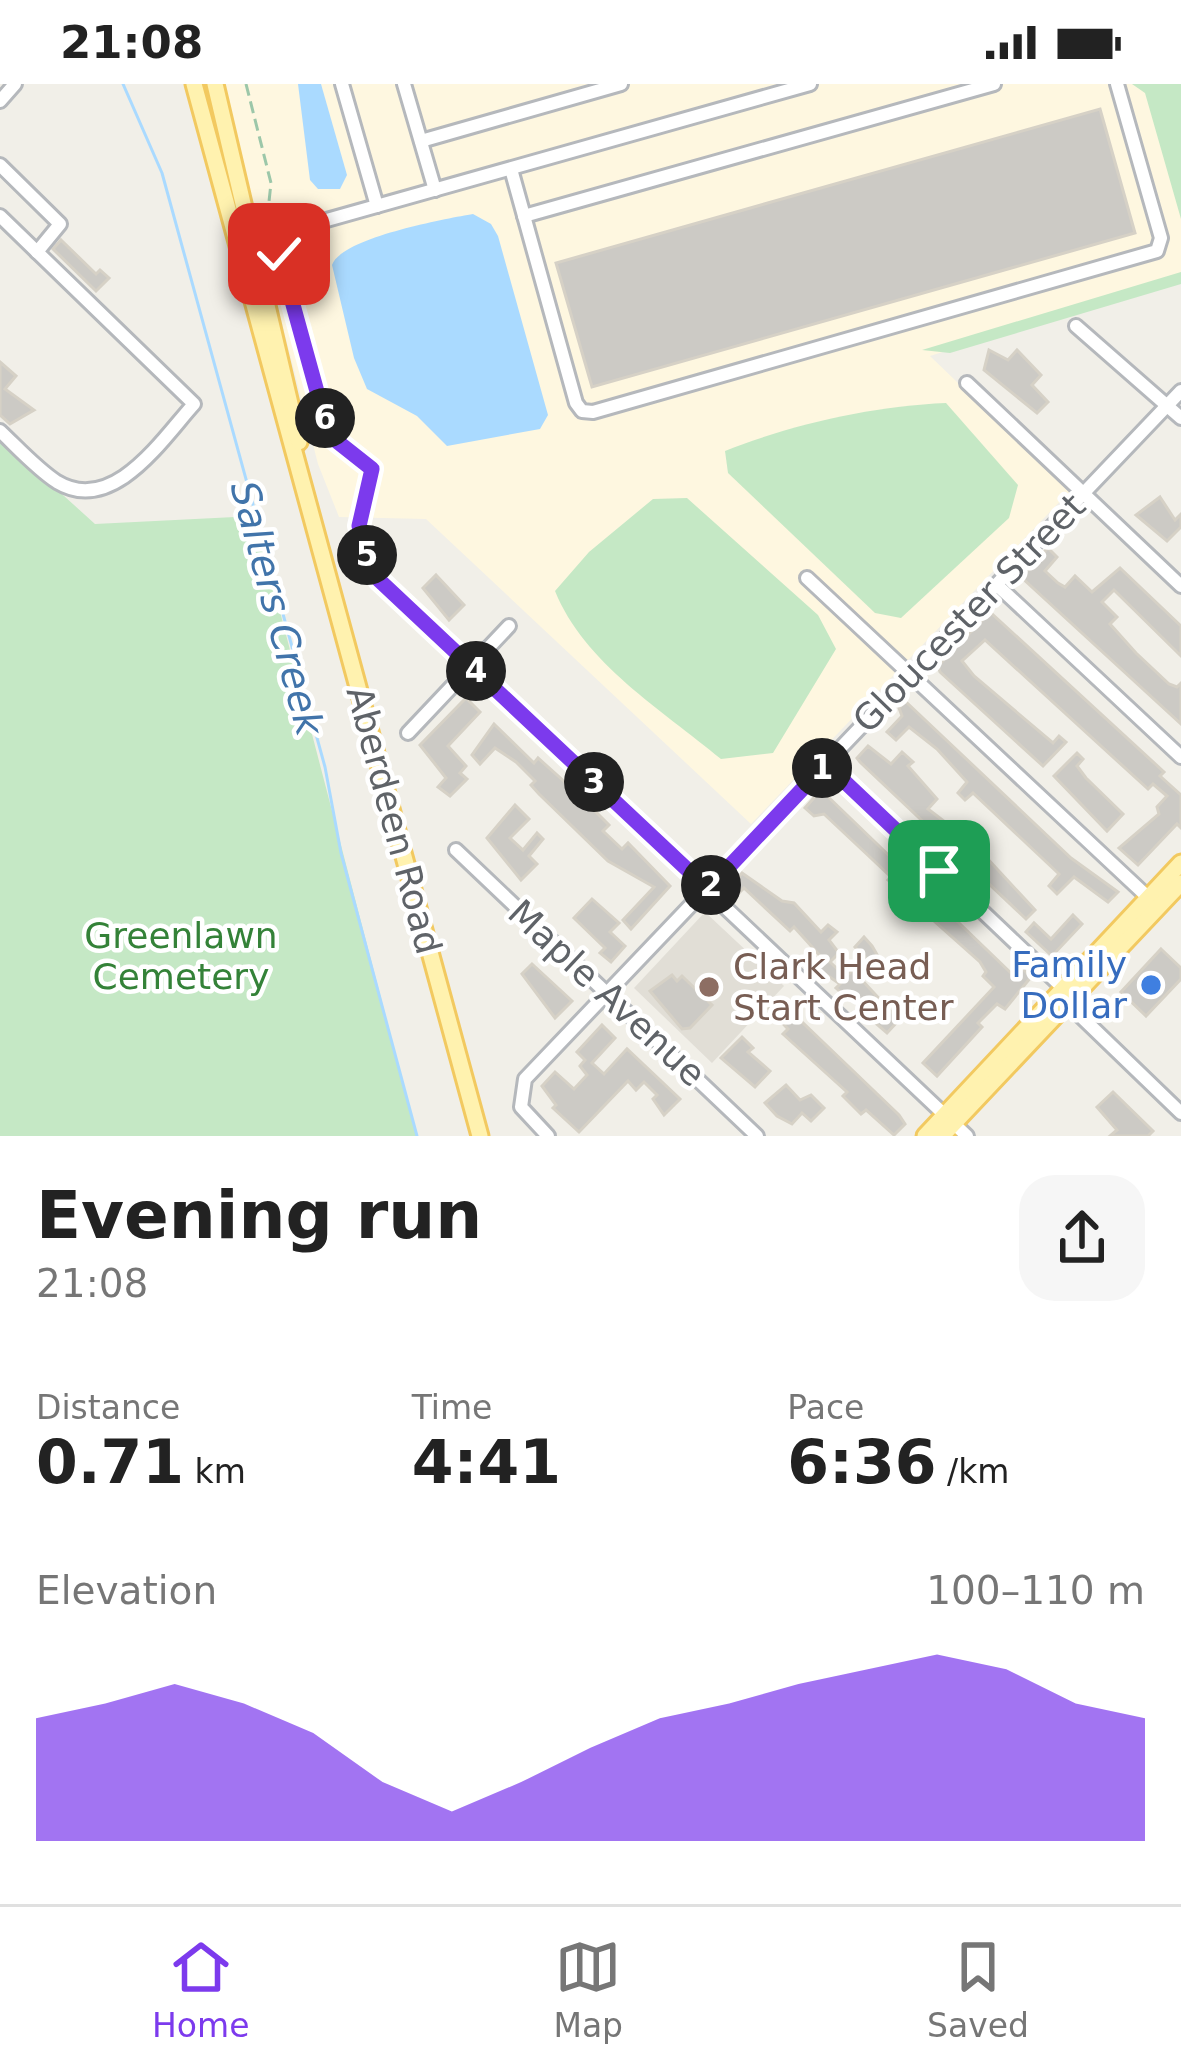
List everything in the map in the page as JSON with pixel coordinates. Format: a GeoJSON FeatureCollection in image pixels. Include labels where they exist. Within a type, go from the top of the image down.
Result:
{"type":"FeatureCollection","features":[{"type":"Feature","properties":{"kind":"main road","name":"Aberdeen Road"},"geometry":{"type":"LineString","coordinates":[[194,84],[289,381],[310,504],[480,1136]]}},
{"type":"Feature","properties":{"kind":"main road","name":"Aberdeen Road"},"geometry":{"type":"LineString","coordinates":[[215,84],[244,243]]}},
{"type":"Feature","properties":{"kind":"main road"},"geometry":{"type":"LineString","coordinates":[[925,1136],[947,1125],[1179,875]]}},
{"type":"Feature","properties":{"kind":"street"},"geometry":{"type":"LineString","coordinates":[[0,101],[15,84]]}},
{"type":"Feature","properties":{"kind":"street"},"geometry":{"type":"LineString","coordinates":[[342,84],[377,206]]}},
{"type":"Feature","properties":{"kind":"street"},"geometry":{"type":"LineString","coordinates":[[404,84],[435,190]]}},
{"type":"Feature","properties":{"kind":"street"},"geometry":{"type":"LineString","coordinates":[[422,140],[621,84]]}},
{"type":"Feature","properties":{"kind":"street"},"geometry":{"type":"LineString","coordinates":[[244,243],[810,84]]}},
{"type":"Feature","properties":{"kind":"street"},"geometry":{"type":"LineString","coordinates":[[524,216],[994,84]]}},
{"type":"Feature","properties":{"kind":"street"},"geometry":{"type":"LineString","coordinates":[[511,169],[576,404],[582,411],[593,412],[1157,251],[1162,238],[1118,84]]}},
{"type":"Feature","properties":{"kind":"street"},"geometry":{"type":"LineString","coordinates":[[0,165],[60,224],[37,252]]}},
{"type":"Feature","properties":{"kind":"street"},"geometry":{"type":"LineString","coordinates":[[0,216],[194,404],[124,480],[78,487],[57,482],[0,431]]}},
{"type":"Feature","properties":{"kind":"street"},"geometry":{"type":"LineString","coordinates":[[1076,326],[1181,418]]}},
{"type":"Feature","properties":{"kind":"street"},"geometry":{"type":"LineString","coordinates":[[968,383],[1181,586]]}},
{"type":"Feature","properties":{"kind":"street","name":"Gloucester Street"},"geometry":{"type":"LineString","coordinates":[[548,1136],[520,1107],[525,1079],[1181,391]]}},
{"type":"Feature","properties":{"kind":"street"},"geometry":{"type":"LineString","coordinates":[[372,469],[358,520],[373,569],[947,1125],[967,1136]]}},
{"type":"Feature","properties":{"kind":"street"},"geometry":{"type":"LineString","coordinates":[[807,578],[1153,902]]}},
{"type":"Feature","properties":{"kind":"street"},"geometry":{"type":"LineString","coordinates":[[997,585],[1181,757]]}},
{"type":"Feature","properties":{"kind":"street"},"geometry":{"type":"LineString","coordinates":[[408,733],[508,626]]}},
{"type":"Feature","properties":{"kind":"street"},"geometry":{"type":"LineString","coordinates":[[826,764],[1181,1113]]}},
{"type":"Feature","properties":{"kind":"street","name":"Maple Avenue"},"geometry":{"type":"LineString","coordinates":[[456,850],[758,1136]]}},
{"type":"Feature","properties":{"kind":"path"},"geometry":{"type":"LineString","coordinates":[[247,84],[271,183],[267,220]]}},
{"type":"Feature","properties":{"kind":"path"},"geometry":{"type":"LineString","coordinates":[[279,254],[329,435],[372,469]]}},
{"type":"Feature","properties":{"kind":"shaded area"},"geometry":{"type":"Polygon","coordinates":[[[221,84],[1181,84],[1181,277],[930,356],[1070,491],[751,824],[426,519],[339,517],[318,464],[221,84]]]}},
{"type":"Feature","properties":{"kind":"shaded area","name":"Clark Head Start Center"},"geometry":{"type":"Polygon","coordinates":[[[705,912],[784,986],[712,1063],[634,988],[705,912]]]}},
{"type":"Feature","properties":{"kind":"green space"},"geometry":{"type":"Polygon","coordinates":[[[1132,84],[1181,84],[1181,219],[1145,93],[1132,84]]]}},
{"type":"Feature","properties":{"kind":"green space"},"geometry":{"type":"Polygon","coordinates":[[[1181,272],[1181,284],[950,353],[922,350],[1181,272]]]}},
{"type":"Feature","properties":{"kind":"green space"},"geometry":{"type":"Polygon","coordinates":[[[946,403],[1018,485],[1009,518],[901,618],[875,613],[728,473],[725,451],[778,433],[862,412],[946,403]]]}},
{"type":"Feature","properties":{"kind":"green space","name":"Greenlawn Cemetery"},"geometry":{"type":"Polygon","coordinates":[[[0,438],[95,524],[255,516],[417,1136],[0,1136],[0,438]]]}},
{"type":"Feature","properties":{"kind":"green space"},"geometry":{"type":"Polygon","coordinates":[[[687,498],[818,615],[836,649],[773,753],[721,759],[605,663],[568,617],[555,591],[589,552],[653,499],[687,498]]]}},
{"type":"Feature","properties":{"kind":"water"},"geometry":{"type":"Polygon","coordinates":[[[298,84],[321,84],[347,175],[340,189],[318,189],[310,180],[298,84]]]}},
{"type":"Feature","properties":{"kind":"water"},"geometry":{"type":"Polygon","coordinates":[[[473,214],[491,224],[498,236],[548,415],[540,429],[447,446],[417,416],[367,389],[354,358],[332,265],[339,255],[373,238],[473,214]]]}},
{"type":"Feature","properties":{"kind":"building"},"geometry":{"type":"Polygon","coordinates":[[[1100,109],[1135,233],[592,387],[556,263],[1100,109]]]}},
{"type":"Feature","properties":{"kind":"building"},"geometry":{"type":"Polygon","coordinates":[[[61,240],[96,274],[100,270],[109,278],[96,291],[53,249],[61,240]]]}},
{"type":"Feature","properties":{"kind":"building"},"geometry":{"type":"Polygon","coordinates":[[[989,350],[1008,360],[1017,350],[1041,375],[1032,385],[1048,402],[1037,413],[984,370],[989,350]]]}},
{"type":"Feature","properties":{"kind":"building"},"geometry":{"type":"Polygon","coordinates":[[[0,362],[16,376],[5,389],[34,410],[10,424],[0,415],[0,362]]]}},
{"type":"Feature","properties":{"kind":"building"},"geometry":{"type":"Polygon","coordinates":[[[1160,497],[1175,520],[1181,514],[1181,527],[1167,541],[1136,515],[1160,497]]]}},
{"type":"Feature","properties":{"kind":"building"},"geometry":{"type":"Polygon","coordinates":[[[1048,548],[1057,557],[1045,571],[1058,583],[1065,587],[1075,576],[1092,592],[1120,568],[1181,626],[1181,656],[1114,590],[1102,602],[1117,617],[1110,624],[1136,653],[1169,684],[1177,687],[1181,683],[1181,724],[1021,577],[1048,548]]]}},
{"type":"Feature","properties":{"kind":"building"},"geometry":{"type":"Polygon","coordinates":[[[436,575],[464,605],[449,620],[423,588],[436,575]]]}},
{"type":"Feature","properties":{"kind":"building"},"geometry":{"type":"Polygon","coordinates":[[[990,612],[1164,772],[1160,776],[1181,795],[1181,828],[1177,824],[1138,865],[1119,848],[1159,814],[1157,807],[1167,796],[1153,784],[1148,789],[985,640],[962,661],[1053,743],[1059,736],[1066,742],[1043,766],[940,672],[938,666],[990,612]]]}},
{"type":"Feature","properties":{"kind":"building"},"geometry":{"type":"Polygon","coordinates":[[[466,698],[480,712],[448,746],[466,766],[460,773],[467,779],[450,796],[438,787],[446,778],[420,745],[466,698]]]}},
{"type":"Feature","properties":{"kind":"building"},"geometry":{"type":"Polygon","coordinates":[[[905,701],[1071,858],[1118,892],[1108,902],[1074,877],[1057,894],[1049,886],[1059,874],[973,793],[965,800],[958,793],[967,782],[937,749],[909,727],[896,740],[887,732],[902,716],[899,708],[905,701]]]}},
{"type":"Feature","properties":{"kind":"building"},"geometry":{"type":"Polygon","coordinates":[[[494,724],[534,763],[538,758],[576,792],[609,825],[603,831],[622,849],[628,843],[670,886],[631,929],[623,920],[654,887],[608,861],[539,794],[531,785],[535,781],[516,762],[495,748],[480,764],[472,755],[494,724]]]}},
{"type":"Feature","properties":{"kind":"building"},"geometry":{"type":"Polygon","coordinates":[[[868,746],[891,764],[902,752],[913,762],[908,766],[937,799],[928,809],[974,844],[1035,910],[1026,919],[860,762],[857,758],[868,746]]]}},
{"type":"Feature","properties":{"kind":"building"},"geometry":{"type":"Polygon","coordinates":[[[1077,753],[1083,759],[1077,766],[1086,778],[1123,814],[1107,831],[1054,776],[1077,753]]]}},
{"type":"Feature","properties":{"kind":"building"},"geometry":{"type":"Polygon","coordinates":[[[821,790],[1013,975],[1021,967],[1031,977],[1005,1009],[997,1004],[978,1023],[982,1027],[937,1076],[923,1063],[994,987],[983,976],[986,972],[980,962],[888,880],[891,877],[824,814],[814,816],[805,808],[821,790]]]}},
{"type":"Feature","properties":{"kind":"building"},"geometry":{"type":"Polygon","coordinates":[[[515,805],[529,819],[510,838],[523,850],[537,833],[543,839],[529,856],[537,864],[521,880],[487,838],[515,805]]]}},
{"type":"Feature","properties":{"kind":"building"},"geometry":{"type":"Polygon","coordinates":[[[742,873],[782,901],[794,903],[821,932],[828,925],[837,932],[829,940],[839,953],[830,962],[846,977],[865,957],[855,947],[864,937],[879,958],[860,978],[899,1020],[887,1033],[873,1021],[874,1012],[851,992],[846,997],[836,988],[840,984],[815,967],[823,959],[794,927],[790,931],[744,888],[738,894],[730,887],[742,873]]]}},
{"type":"Feature","properties":{"kind":"building"},"geometry":{"type":"Polygon","coordinates":[[[592,899],[619,923],[610,932],[625,946],[611,962],[600,953],[605,948],[574,918],[592,899]]]}},
{"type":"Feature","properties":{"kind":"building"},"geometry":{"type":"Polygon","coordinates":[[[1073,915],[1082,924],[1052,956],[1026,932],[1034,923],[1051,939],[1073,915]]]}},
{"type":"Feature","properties":{"kind":"building","name":"Family Dollar"},"geometry":{"type":"Polygon","coordinates":[[[1161,949],[1181,968],[1181,979],[1146,1016],[1121,992],[1161,949]]]}},
{"type":"Feature","properties":{"kind":"building"},"geometry":{"type":"Polygon","coordinates":[[[532,964],[572,1001],[555,1018],[522,974],[532,964]]]}},
{"type":"Feature","properties":{"kind":"building"},"geometry":{"type":"Polygon","coordinates":[[[672,975],[677,981],[682,976],[712,1005],[690,1028],[682,1029],[650,991],[672,975]]]}},
{"type":"Feature","properties":{"kind":"building"},"geometry":{"type":"Polygon","coordinates":[[[778,999],[899,1115],[905,1124],[894,1135],[866,1110],[861,1114],[843,1096],[847,1092],[783,1034],[788,1029],[769,1009],[778,999]]]}},
{"type":"Feature","properties":{"kind":"building"},"geometry":{"type":"Polygon","coordinates":[[[602,1025],[615,1038],[592,1063],[604,1074],[627,1049],[680,1099],[664,1115],[653,1099],[657,1095],[644,1082],[636,1090],[628,1081],[579,1132],[553,1108],[556,1105],[542,1086],[555,1072],[574,1089],[587,1075],[580,1066],[585,1060],[577,1052],[602,1025]]]}},
{"type":"Feature","properties":{"kind":"building"},"geometry":{"type":"Polygon","coordinates":[[[742,1037],[753,1048],[748,1052],[770,1071],[755,1087],[721,1058],[742,1037]]]}},
{"type":"Feature","properties":{"kind":"building"},"geometry":{"type":"Polygon","coordinates":[[[786,1085],[800,1100],[811,1095],[824,1108],[811,1121],[802,1113],[792,1124],[777,1116],[765,1103],[786,1085]]]}},
{"type":"Feature","properties":{"kind":"building"},"geometry":{"type":"Polygon","coordinates":[[[1113,1092],[1153,1131],[1148,1136],[1110,1136],[1117,1130],[1097,1107],[1113,1092]]]}},
{"type":"Feature","properties":{"kind":"waterway","name":"Salters Creek"},"geometry":{"type":"LineString","coordinates":[[123,84],[162,173],[325,767],[341,853],[417,1136]]}},
{"type":"Feature","properties":{"kind":"place","name":"Family Dollar"},"geometry":{"type":"Point","coordinates":[1151,985]}},
{"type":"Feature","properties":{"kind":"place","name":"Clark Head Start Center"},"geometry":{"type":"Point","coordinates":[709,987]}},
{"type":"Feature","properties":{"kind":"route"},"geometry":{"type":"LineString","coordinates":[[279,254],[329,435],[372,469],[359,526],[379,580],[708,889],[826,764],[939,871]]}}]}
